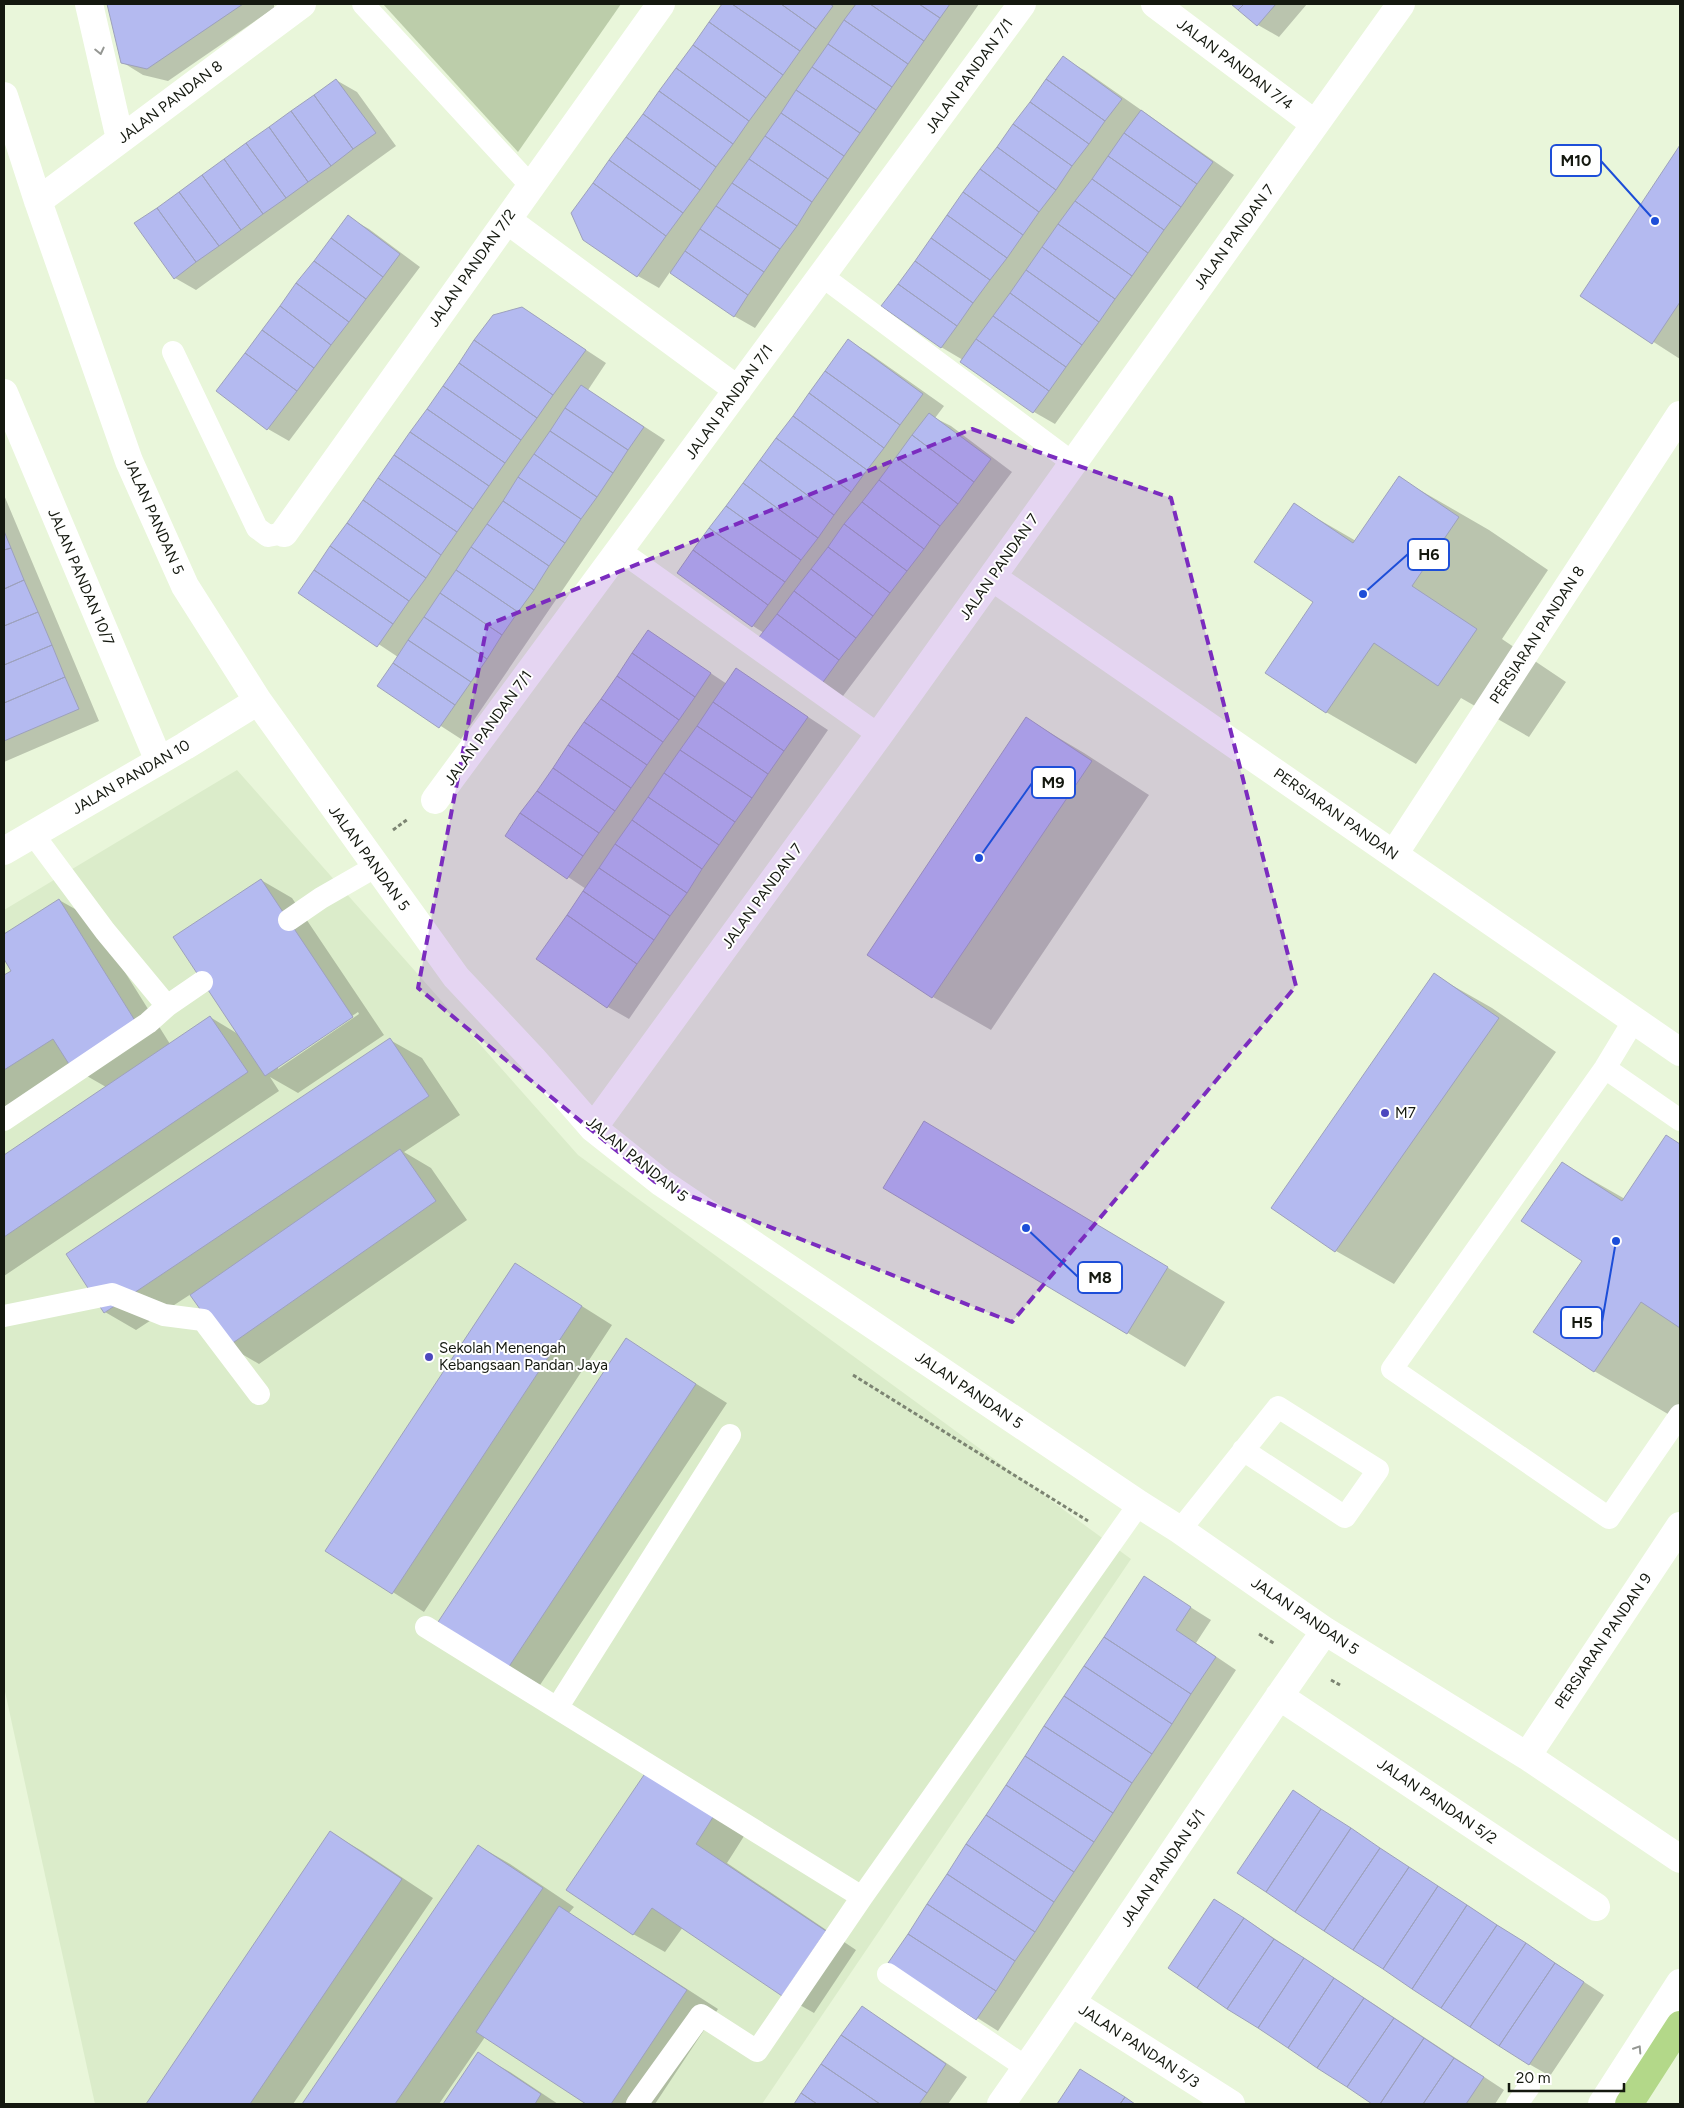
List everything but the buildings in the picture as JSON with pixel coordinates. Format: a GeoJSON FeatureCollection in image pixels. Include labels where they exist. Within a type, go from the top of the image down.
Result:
{"type":"FeatureCollection","features":[{"type":"Feature","properties":{"kind":"highway"},"geometry":{"type":"LineString","coordinates":[[1629,2104],[1680,2025]]}},
{"type":"Feature","properties":{"kind":"street"},"geometry":{"type":"LineString","coordinates":[[89,4],[120,139]]}},
{"type":"Feature","properties":{"kind":"street","name":"JALAN PANDAN 7/2"},"geometry":{"type":"LineString","coordinates":[[284,533],[661,4]]}},
{"type":"Feature","properties":{"kind":"street","name":"JALAN PANDAN 7/1"},"geometry":{"type":"LineString","coordinates":[[435,800],[1022,4]]}},
{"type":"Feature","properties":{"kind":"street","name":"JALAN PANDAN 7/4"},"geometry":{"type":"LineString","coordinates":[[1155,4],[1315,124]]}},
{"type":"Feature","properties":{"kind":"street","name":"JALAN PANDAN 7"},"geometry":{"type":"LineString","coordinates":[[593,1128],[879,735],[1401,4]]}},
{"type":"Feature","properties":{"kind":"street","name":"JALAN PANDAN 8"},"geometry":{"type":"LineString","coordinates":[[38,201],[294,6]]}},
{"type":"Feature","properties":{"kind":"street","name":"JALAN PANDAN 5"},"geometry":{"type":"LineString","coordinates":[[4,96],[38,201],[129,461],[185,586],[258,701],[375,867],[456,977],[532,1058],[593,1128],[670,1188],[1138,1504],[1180,1530],[1325,1631],[1527,1756],[1680,1859]]}},
{"type":"Feature","properties":{"kind":"street"},"geometry":{"type":"LineString","coordinates":[[507,220],[738,390]]}},
{"type":"Feature","properties":{"kind":"street","name":"JALAN PANDAN 10/7"},"geometry":{"type":"LineString","coordinates":[[4,393],[159,761]]}},
{"type":"Feature","properties":{"kind":"street","name":"PERSIARAN PANDAN 8"},"geometry":{"type":"LineString","coordinates":[[1394,854],[1680,415]]}},
{"type":"Feature","properties":{"kind":"street","name":"PERSIARAN PANDAN"},"geometry":{"type":"LineString","coordinates":[[992,577],[1680,1052]]}},
{"type":"Feature","properties":{"kind":"street","name":"JALAN PANDAN 10"},"geometry":{"type":"LineString","coordinates":[[4,851],[258,701]]}},
{"type":"Feature","properties":{"kind":"street","name":"PERSIARAN PANDAN 9"},"geometry":{"type":"LineString","coordinates":[[1527,1756],[1680,1526]]}},
{"type":"Feature","properties":{"kind":"street","name":"JALAN PANDAN 5/1"},"geometry":{"type":"LineString","coordinates":[[1001,2104],[1072,2003],[1278,1696],[1325,1631]]}},
{"type":"Feature","properties":{"kind":"street","name":"JALAN PANDAN 5/2"},"geometry":{"type":"LineString","coordinates":[[1278,1696],[1596,1906]]}},
{"type":"Feature","properties":{"kind":"street"},"geometry":{"type":"LineString","coordinates":[[1602,2104],[1680,1983]]}},
{"type":"Feature","properties":{"kind":"street","name":"JALAN PANDAN 5/3"},"geometry":{"type":"LineString","coordinates":[[1072,2003],[1231,2104]]}},
{"type":"Feature","properties":{"kind":"lane"},"geometry":{"type":"LineString","coordinates":[[363,4],[531,186]]}},
{"type":"Feature","properties":{"kind":"lane"},"geometry":{"type":"LineString","coordinates":[[822,276],[1073,463]]}},
{"type":"Feature","properties":{"kind":"lane"},"geometry":{"type":"LineString","coordinates":[[173,352],[257,528],[268,536],[284,533]]}},
{"type":"Feature","properties":{"kind":"lane"},"geometry":{"type":"LineString","coordinates":[[619,550],[879,735]]}},
{"type":"Feature","properties":{"kind":"lane"},"geometry":{"type":"LineString","coordinates":[[33,834],[106,931],[167,1006]]}},
{"type":"Feature","properties":{"kind":"lane"},"geometry":{"type":"LineString","coordinates":[[289,920],[375,867]]}},
{"type":"Feature","properties":{"kind":"lane"},"geometry":{"type":"LineString","coordinates":[[4,1120],[148,1023],[167,1006],[202,982]]}},
{"type":"Feature","properties":{"kind":"lane"},"geometry":{"type":"LineString","coordinates":[[1634,1020],[1605,1068],[1392,1370],[1608,1518],[1680,1415]]}},
{"type":"Feature","properties":{"kind":"lane"},"geometry":{"type":"LineString","coordinates":[[1605,1068],[1680,1120]]}},
{"type":"Feature","properties":{"kind":"lane"},"geometry":{"type":"LineString","coordinates":[[4,1316],[112,1294],[164,1315],[203,1320],[259,1394]]}},
{"type":"Feature","properties":{"kind":"lane"},"geometry":{"type":"LineString","coordinates":[[1180,1530],[1278,1407],[1378,1470],[1345,1518],[1244,1450]]}},
{"type":"Feature","properties":{"kind":"lane"},"geometry":{"type":"LineString","coordinates":[[557,1708],[730,1435]]}},
{"type":"Feature","properties":{"kind":"lane"},"geometry":{"type":"LineString","coordinates":[[637,2104],[701,2015],[756,2051],[1138,1504]]}},
{"type":"Feature","properties":{"kind":"lane"},"geometry":{"type":"LineString","coordinates":[[426,1627],[862,1897]]}},
{"type":"Feature","properties":{"kind":"lane"},"geometry":{"type":"LineString","coordinates":[[888,1974],[1027,2068]]}},
{"type":"Feature","properties":{"kind":"path"},"geometry":{"type":"LineString","coordinates":[[391,832],[412,816]]}},
{"type":"Feature","properties":{"kind":"path"},"geometry":{"type":"LineString","coordinates":[[852,1375],[1114,1538]]}},
{"type":"Feature","properties":{"kind":"highlighted area"},"geometry":{"type":"Polygon","coordinates":[[[972,429],[1171,498],[1296,986],[1012,1322],[655,1182],[418,988],[487,625],[972,429]]]}},
{"type":"Feature","properties":{"kind":"shaded area"},"geometry":{"type":"Polygon","coordinates":[[[383,4],[621,4],[518,152],[383,4]]]}},
{"type":"Feature","properties":{"kind":"shaded area","name":"Sekolah Menengah Kebangsaan Pandan Jaya"},"geometry":{"type":"Polygon","coordinates":[[[237,770],[578,1155],[1131,1559],[762,2104],[95,2104],[4,1687],[4,910],[237,770]]]}},
{"type":"Feature","properties":{"kind":"place","name":"M10"},"geometry":{"type":"Point","coordinates":[1655,221]}},
{"type":"Feature","properties":{"kind":"place","name":"H6"},"geometry":{"type":"Point","coordinates":[1363,594]}},
{"type":"Feature","properties":{"kind":"place","name":"M9"},"geometry":{"type":"Point","coordinates":[979,858]}},
{"type":"Feature","properties":{"kind":"place","name":"M7"},"geometry":{"type":"Point","coordinates":[1385,1113]}},
{"type":"Feature","properties":{"kind":"place","name":"M8"},"geometry":{"type":"Point","coordinates":[1026,1228]}},
{"type":"Feature","properties":{"kind":"place","name":"H5"},"geometry":{"type":"Point","coordinates":[1616,1241]}},
{"type":"Feature","properties":{"kind":"place","name":"Sekolah Menengah Kebangsaan Pandan Jaya"},"geometry":{"type":"Point","coordinates":[429,1357]}}]}
